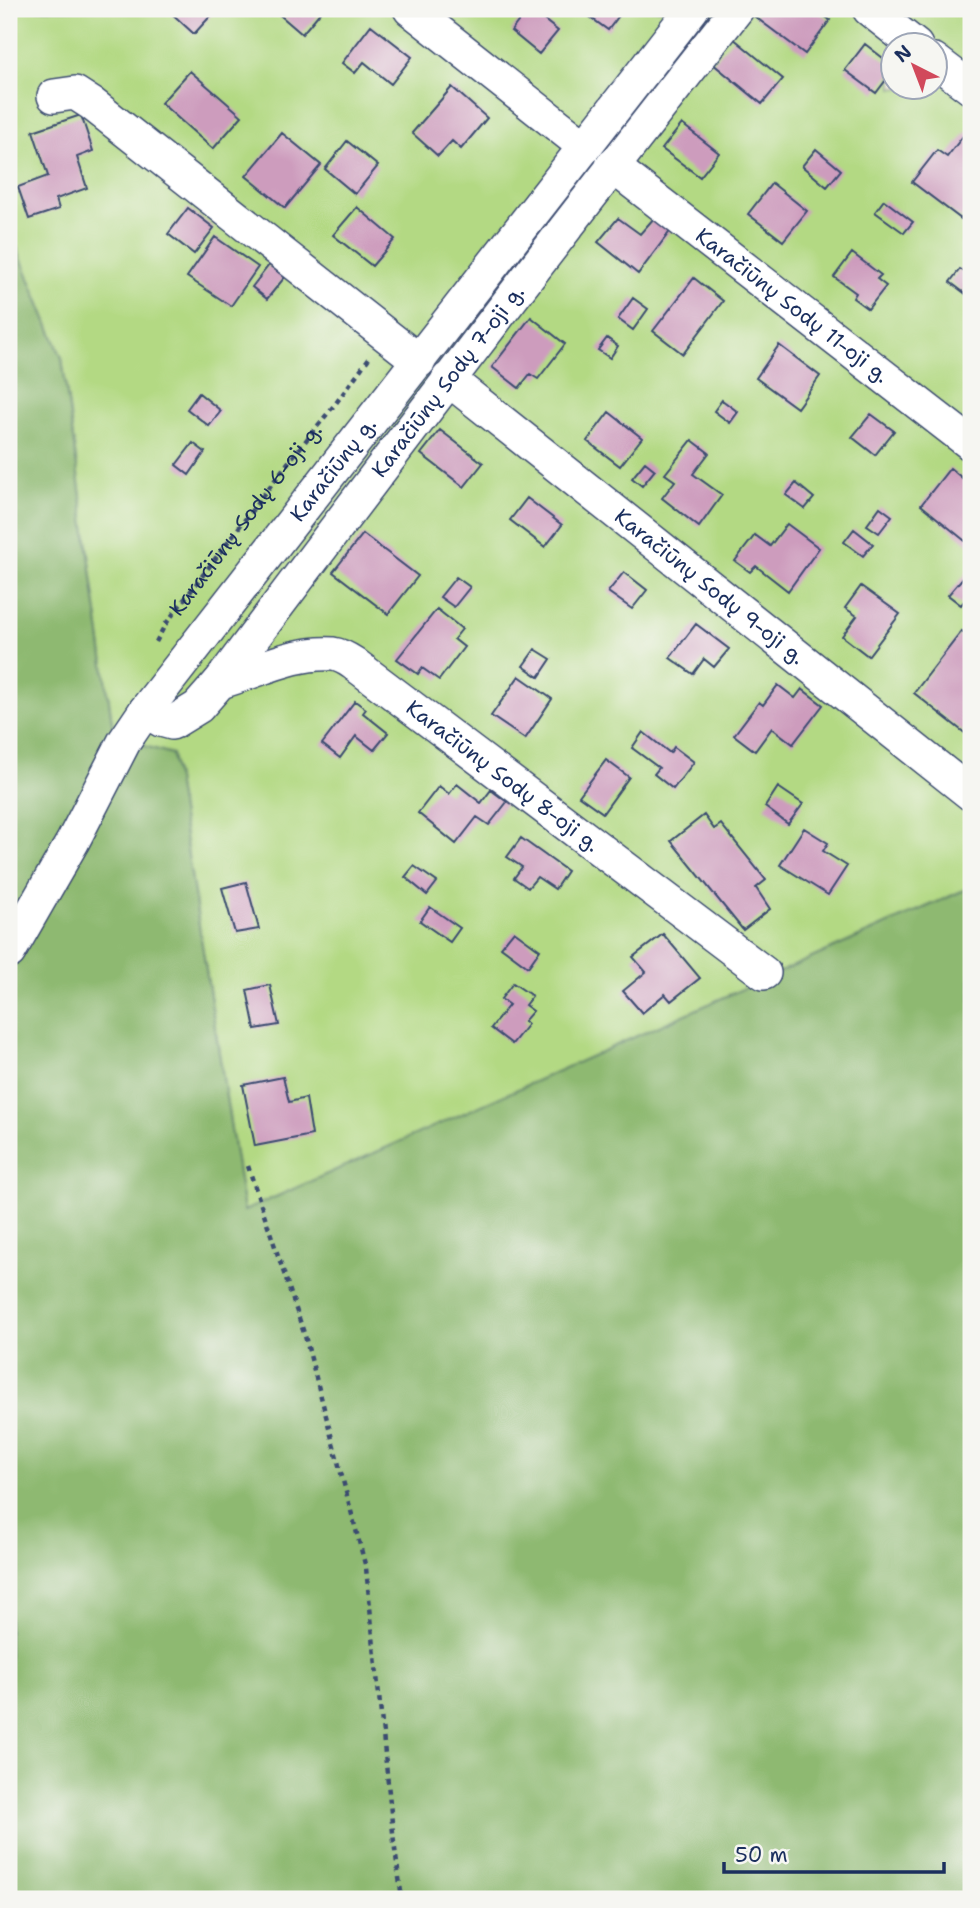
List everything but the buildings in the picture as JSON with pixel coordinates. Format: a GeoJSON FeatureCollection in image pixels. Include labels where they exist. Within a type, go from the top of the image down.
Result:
{"type":"FeatureCollection","features":[{"type":"Feature","properties":{"kind":"street"},"geometry":{"type":"LineString","coordinates":[[410,9],[584,146]]}},
{"type":"Feature","properties":{"kind":"street","name":"Karačiūnų g."},"geometry":{"type":"LineString","coordinates":[[9,952],[73,841],[124,743],[145,711],[692,9]]}},
{"type":"Feature","properties":{"kind":"street","name":"Karačiūnų Sodų 7-oji g."},"geometry":{"type":"LineString","coordinates":[[145,711],[172,723],[198,707],[220,682],[448,379],[737,9]]}},
{"type":"Feature","properties":{"kind":"street"},"geometry":{"type":"LineString","coordinates":[[869,9],[898,32]]}},
{"type":"Feature","properties":{"kind":"street"},"geometry":{"type":"LineString","coordinates":[[948,71],[971,88]]}},
{"type":"Feature","properties":{"kind":"street"},"geometry":{"type":"LineString","coordinates":[[54,96],[75,93],[92,104],[419,361]]}},
{"type":"Feature","properties":{"kind":"street","name":"Karačiūnų Sodų 11-oji g."},"geometry":{"type":"LineString","coordinates":[[612,166],[971,444]]}},
{"type":"Feature","properties":{"kind":"street","name":"Karačiūnų Sodų 9-oji g."},"geometry":{"type":"LineString","coordinates":[[448,379],[971,794]]}},
{"type":"Feature","properties":{"kind":"street","name":"Karačiūnų Sodų 8-oji g."},"geometry":{"type":"LineString","coordinates":[[220,682],[300,655],[336,654],[353,663],[764,973]]}},
{"type":"Feature","properties":{"kind":"path","name":"Karačiūnų Sodų 6-oji g."},"geometry":{"type":"LineString","coordinates":[[154,645],[173,615],[286,464],[336,403],[386,335]]}},
{"type":"Feature","properties":{"kind":"path"},"geometry":{"type":"LineString","coordinates":[[248,1166],[305,1336],[366,1568],[402,1899]]}},
{"type":"Feature","properties":{"kind":"green space"},"geometry":{"type":"Polygon","coordinates":[[[9,9],[971,9],[971,887],[244,1212],[172,754],[114,737],[62,358],[9,229],[9,9]]]}},
{"type":"Feature","properties":{"kind":"green space"},"geometry":{"type":"Polygon","coordinates":[[[9,229],[62,358],[114,737],[172,754],[244,1211],[971,887],[971,1899],[9,1899],[9,229]]]}}]}
